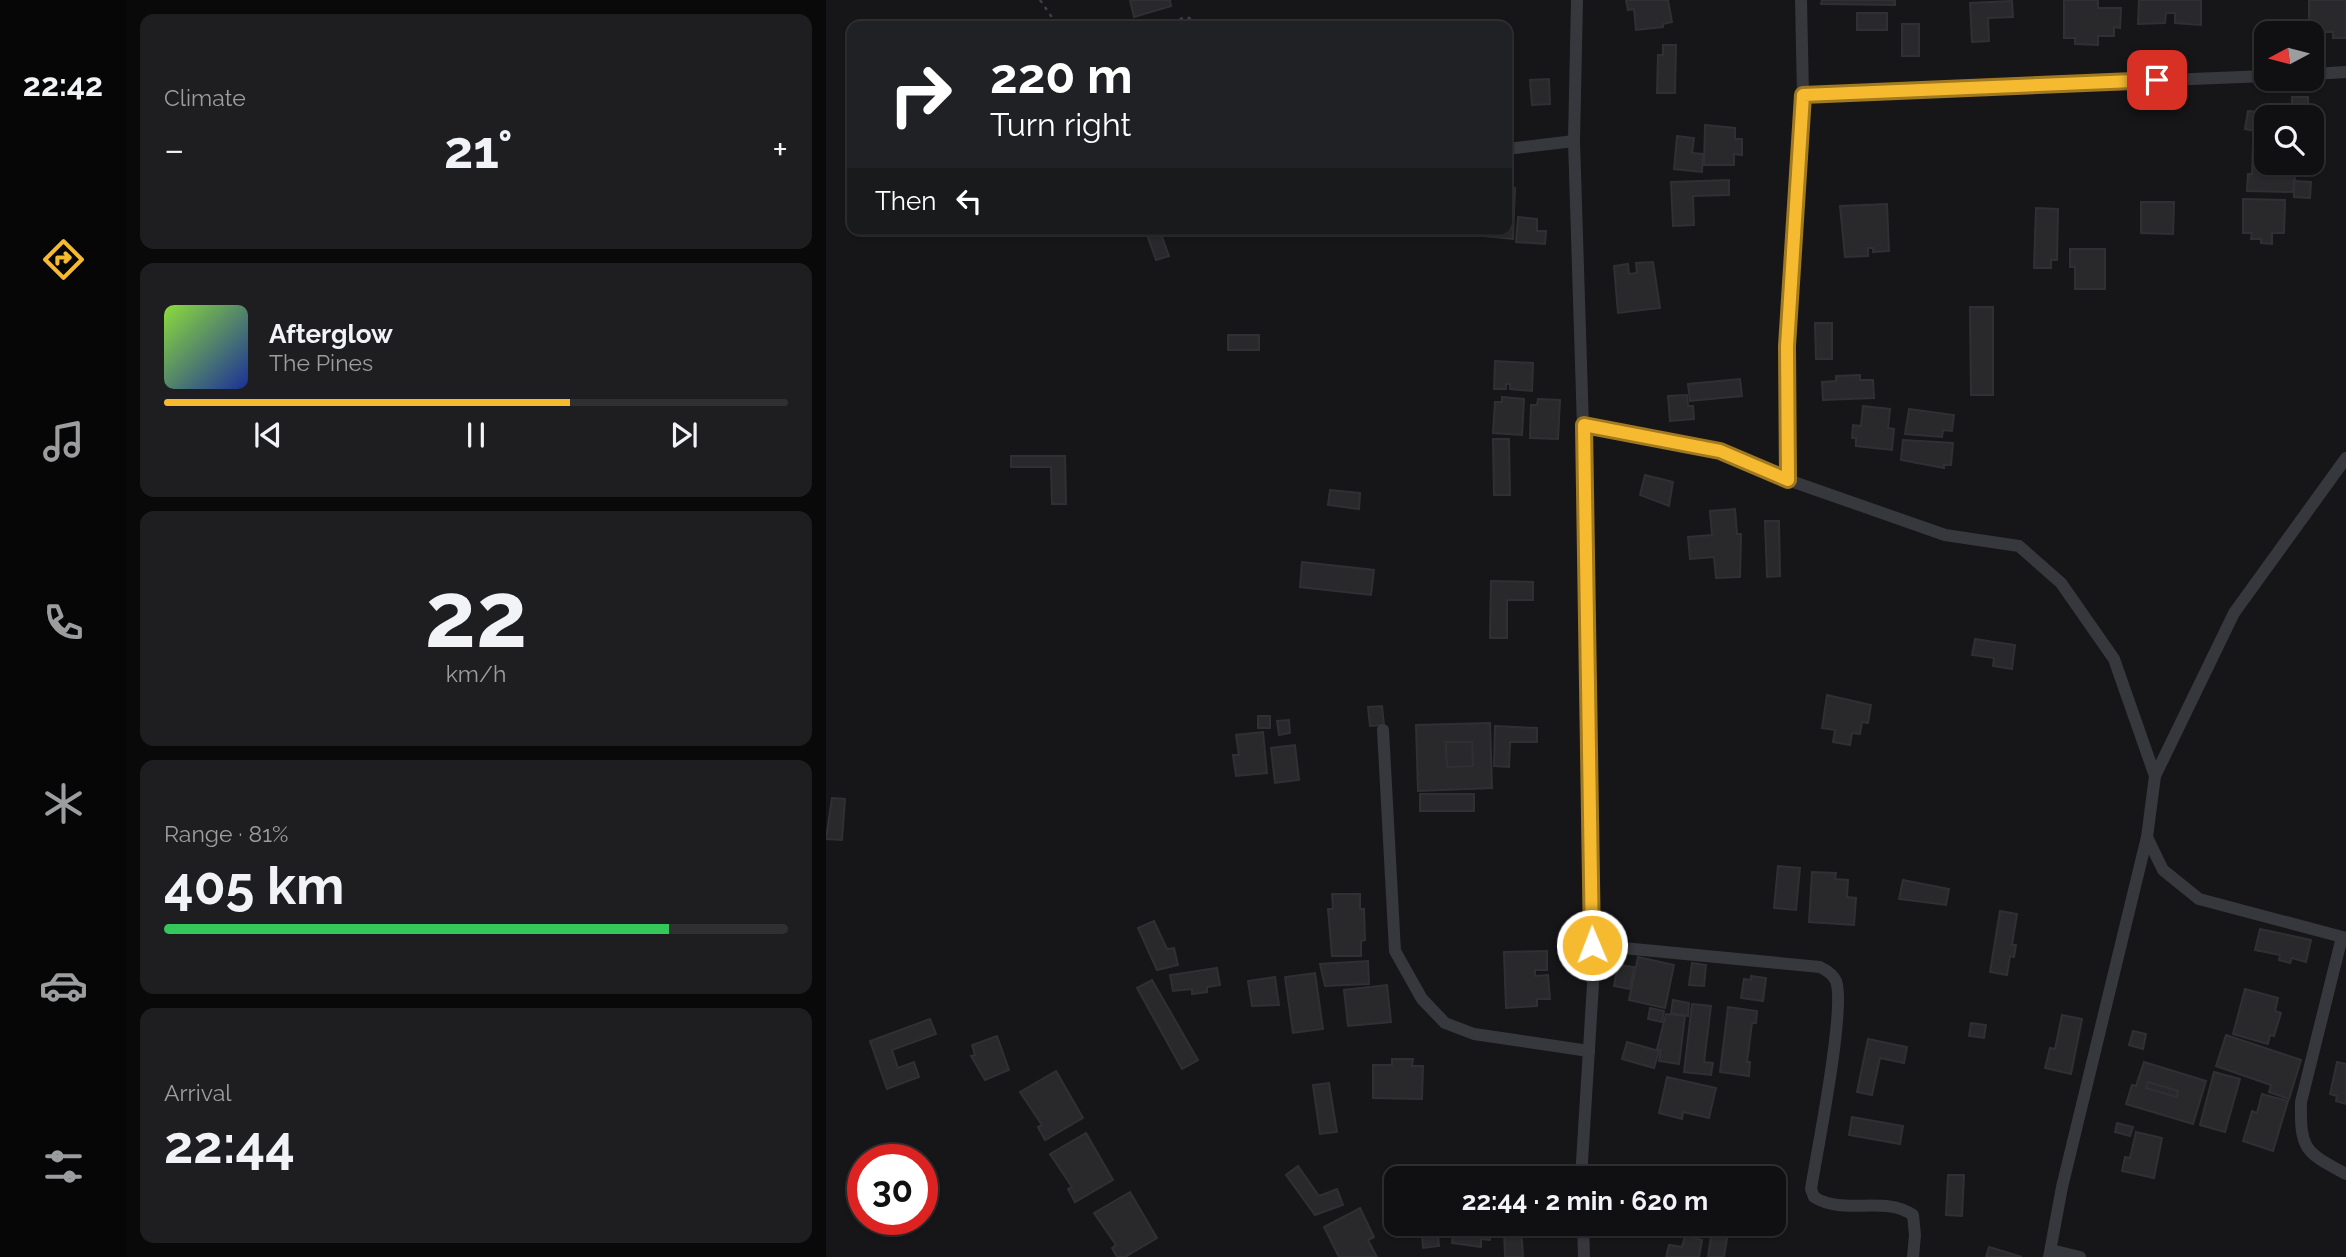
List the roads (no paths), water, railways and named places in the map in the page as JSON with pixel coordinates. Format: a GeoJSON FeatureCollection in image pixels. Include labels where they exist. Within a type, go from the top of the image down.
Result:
{"type":"FeatureCollection","features":[{"type":"Feature","properties":{"kind":"street"},"geometry":{"type":"LineString","coordinates":[[1577,0],[1574,141],[1584,425],[1592,945],[1582,1166]]}},
{"type":"Feature","properties":{"kind":"street"},"geometry":{"type":"LineString","coordinates":[[1788,480],[1787,346],[1803,95],[1801,0]]}},
{"type":"Feature","properties":{"kind":"street"},"geometry":{"type":"LineString","coordinates":[[2324,73],[2346,72]]}},
{"type":"Feature","properties":{"kind":"street"},"geometry":{"type":"LineString","coordinates":[[1803,95],[2254,76]]}},
{"type":"Feature","properties":{"kind":"street"},"geometry":{"type":"LineString","coordinates":[[1512,148],[1574,141]]}},
{"type":"Feature","properties":{"kind":"street"},"geometry":{"type":"LineString","coordinates":[[1584,425],[1720,451],[1788,480],[1945,535],[2019,546],[2061,583],[2114,659],[2155,776]]}},
{"type":"Feature","properties":{"kind":"street"},"geometry":{"type":"LineString","coordinates":[[2080,1257],[2050,1254],[2062,1187],[2147,837],[2155,776],[2234,613],[2346,458]]}},
{"type":"Feature","properties":{"kind":"street"},"geometry":{"type":"LineString","coordinates":[[1382,730],[1395,951],[1422,999],[1445,1023],[1474,1034],[1588,1051]]}},
{"type":"Feature","properties":{"kind":"street"},"geometry":{"type":"LineString","coordinates":[[2147,837],[2163,870],[2199,899],[2344,937],[2301,1102],[2300,1131],[2303,1144],[2346,1174]]}},
{"type":"Feature","properties":{"kind":"street"},"geometry":{"type":"LineString","coordinates":[[1592,945],[1820,967],[1830,973],[1836,981],[1837,1017],[1811,1189],[1814,1197],[1825,1204],[1899,1206],[1913,1215],[1913,1257]]}},
{"type":"Feature","properties":{"kind":"street"},"geometry":{"type":"LineString","coordinates":[[1583,1236],[1584,1257]]}}]}
